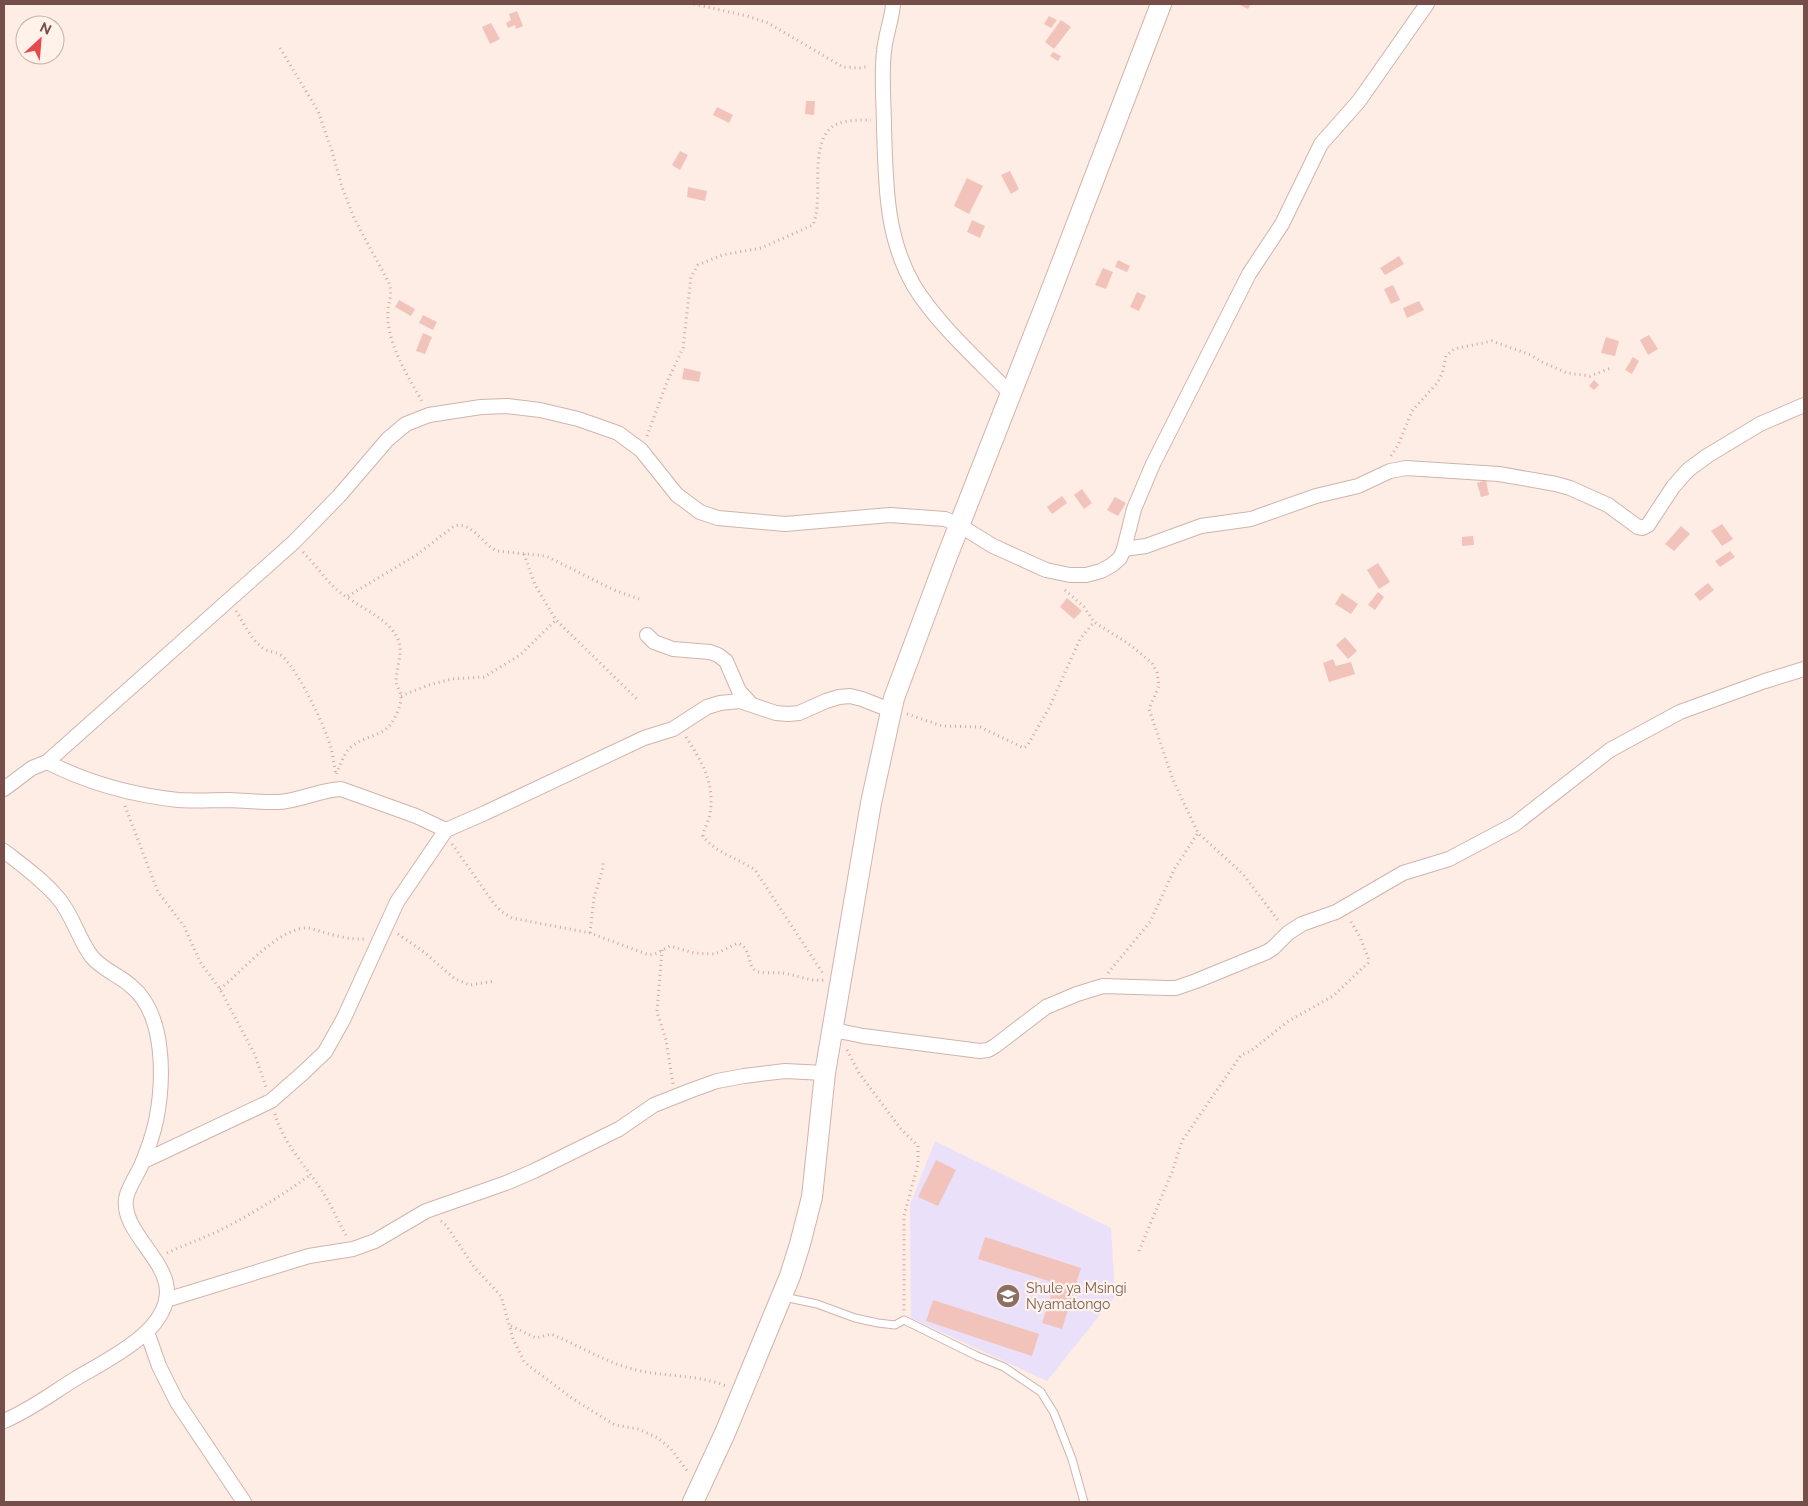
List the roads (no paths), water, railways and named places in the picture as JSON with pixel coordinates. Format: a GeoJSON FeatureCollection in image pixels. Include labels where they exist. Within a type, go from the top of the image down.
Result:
{"type":"FeatureCollection","features":[{"type":"Feature","properties":{"kind":"street"},"geometry":{"type":"LineString","coordinates":[[893,4],[883,61],[884,121],[886,201],[898,252],[914,285],[931,310],[1010,393]]}},
{"type":"Feature","properties":{"kind":"street"},"geometry":{"type":"LineString","coordinates":[[696,1496],[742,1395],[790,1276],[812,1197],[825,1073],[836,1032],[871,803],[890,710],[959,525],[1161,4]]}},
{"type":"Feature","properties":{"kind":"street"},"geometry":{"type":"LineString","coordinates":[[4,789],[32,768],[47,762],[294,542],[339,496],[388,439],[406,424],[429,415],[480,407],[507,406],[540,410],[578,419],[618,433],[641,450],[677,495],[708,516],[786,524],[877,516],[945,519],[959,525],[993,546],[1046,570],[1070,575],[1086,575],[1101,571],[1112,565],[1120,558],[1124,550],[1134,509],[1142,487],[1244,283],[1282,224],[1322,144],[1359,102],[1428,4]]}},
{"type":"Feature","properties":{"kind":"street"},"geometry":{"type":"LineString","coordinates":[[1124,550],[1146,546],[1201,526],[1251,519],[1316,496],[1358,486],[1390,472],[1419,467],[1499,474],[1556,484],[1570,488],[1608,506],[1642,528],[1648,525],[1673,486],[1688,470],[1707,456],[1760,424],[1804,405]]}},
{"type":"Feature","properties":{"kind":"street"},"geometry":{"type":"LineString","coordinates":[[647,635],[654,642],[673,649],[710,652],[718,655],[728,665],[739,691],[752,705]]}},
{"type":"Feature","properties":{"kind":"street"},"geometry":{"type":"LineString","coordinates":[[836,1032],[966,1050],[988,1050],[1046,1006],[1098,986],[1167,988],[1185,985],[1267,952],[1274,948],[1288,933],[1302,924],[1343,908],[1403,873],[1449,859],[1516,824],[1610,750],[1680,712],[1804,669]]}},
{"type":"Feature","properties":{"kind":"street"},"geometry":{"type":"LineString","coordinates":[[144,1161],[271,1101],[325,1052],[344,1018],[386,924],[402,894],[446,830],[644,738],[679,726],[708,707],[720,703],[734,701],[776,713],[788,714],[800,713],[826,700],[850,696],[890,710]]}},
{"type":"Feature","properties":{"kind":"street"},"geometry":{"type":"LineString","coordinates":[[47,762],[96,783],[135,793],[180,800],[279,802],[302,798],[328,790],[341,789],[416,816],[446,830]]}},
{"type":"Feature","properties":{"kind":"street"},"geometry":{"type":"LineString","coordinates":[[4,851],[58,898],[96,962],[131,985],[143,997],[154,1025],[161,1049],[161,1082],[156,1122],[144,1161],[126,1198],[126,1211],[131,1222],[155,1258],[166,1283],[166,1300],[157,1319],[147,1332],[126,1350],[75,1379],[25,1412],[4,1421]]}},
{"type":"Feature","properties":{"kind":"street"},"geometry":{"type":"LineString","coordinates":[[166,1300],[310,1256],[353,1249],[374,1241],[419,1215],[534,1171],[619,1129],[647,1110],[675,1096],[717,1082],[744,1076],[785,1071],[825,1073]]}},
{"type":"Feature","properties":{"kind":"street"},"geometry":{"type":"LineString","coordinates":[[147,1332],[159,1366],[177,1402],[244,1502]]}},
{"type":"Feature","properties":{"kind":"lane"},"geometry":{"type":"LineString","coordinates":[[781,1296],[817,1304],[855,1318],[878,1323],[895,1325],[904,1320],[977,1356],[1004,1367],[1041,1392],[1054,1413],[1072,1459],[1084,1502]]}},
{"type":"Feature","properties":{"kind":"place","name":"Shule ya Msingi Nyamatongo"},"geometry":{"type":"Point","coordinates":[1008,1296]}}]}
